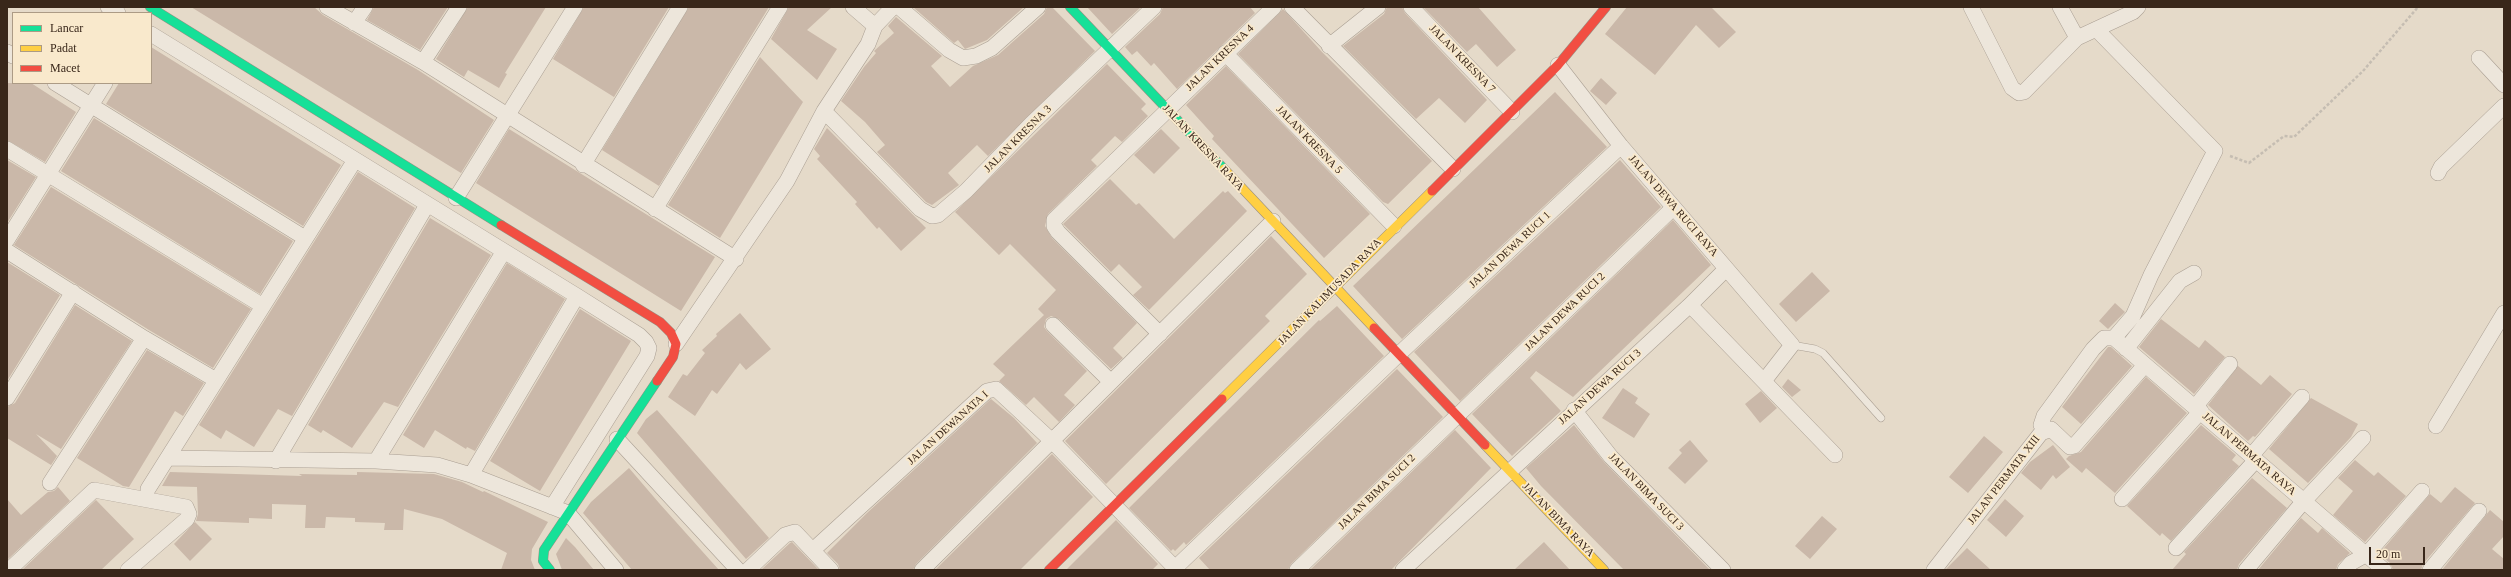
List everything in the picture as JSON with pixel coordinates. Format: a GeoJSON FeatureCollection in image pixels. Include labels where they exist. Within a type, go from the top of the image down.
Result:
{"type":"FeatureCollection","features":[{"type":"Feature","properties":{"kind":"street"},"geometry":{"type":"LineString","coordinates":[[327,7],[423,62],[654,209],[736,259]]}},
{"type":"Feature","properties":{"kind":"street"},"geometry":{"type":"LineString","coordinates":[[354,23],[365,7]]}},
{"type":"Feature","properties":{"kind":"street"},"geometry":{"type":"LineString","coordinates":[[423,62],[459,7]]}},
{"type":"Feature","properties":{"kind":"street"},"geometry":{"type":"LineString","coordinates":[[456,198],[574,7]]}},
{"type":"Feature","properties":{"kind":"street"},"geometry":{"type":"LineString","coordinates":[[583,164],[680,7]]}},
{"type":"Feature","properties":{"kind":"street"},"geometry":{"type":"LineString","coordinates":[[654,209],[780,7]]}},
{"type":"Feature","properties":{"kind":"street"},"geometry":{"type":"LineString","coordinates":[[853,7],[875,26]]}},
{"type":"Feature","properties":{"kind":"street"},"geometry":{"type":"LineString","coordinates":[[550,570],[543,561],[544,550],[616,439],[673,357],[676,344],[736,259],[787,181],[824,111],[868,44],[875,26],[893,7]]}},
{"type":"Feature","properties":{"kind":"street"},"geometry":{"type":"LineString","coordinates":[[899,7],[949,50],[964,58],[976,56],[992,48],[1038,7]]}},
{"type":"Feature","properties":{"kind":"street","name":"JALAN KRESNA RAYA"},"geometry":{"type":"LineString","coordinates":[[1070,7],[1399,354]]}},
{"type":"Feature","properties":{"kind":"street"},"geometry":{"type":"LineString","coordinates":[[1111,49],[1154,7]]}},
{"type":"Feature","properties":{"kind":"street","name":"JALAN KRESNA 4"},"geometry":{"type":"LineString","coordinates":[[1160,334],[1054,226],[1057,216],[1274,7]]}},
{"type":"Feature","properties":{"kind":"street"},"geometry":{"type":"LineString","coordinates":[[1292,7],[1329,46],[1453,169]]}},
{"type":"Feature","properties":{"kind":"street"},"geometry":{"type":"LineString","coordinates":[[1329,46],[1378,7]]}},
{"type":"Feature","properties":{"kind":"street","name":"JALAN KRESNA 7"},"geometry":{"type":"LineString","coordinates":[[1412,7],[1512,112]]}},
{"type":"Feature","properties":{"kind":"street","name":"JALAN KALIMUSADA RAYA"},"geometry":{"type":"LineString","coordinates":[[1048,570],[1336,288],[1394,226],[1512,112],[1558,64],[1606,7]]}},
{"type":"Feature","properties":{"kind":"street"},"geometry":{"type":"LineString","coordinates":[[1971,7],[2012,88],[2019,93],[2024,92],[2077,38],[2133,12],[2138,7]]}},
{"type":"Feature","properties":{"kind":"street"},"geometry":{"type":"LineString","coordinates":[[2060,7],[2077,38]]}},
{"type":"Feature","properties":{"kind":"street"},"geometry":{"type":"LineString","coordinates":[[151,9],[456,198],[660,322],[671,333],[676,344]]}},
{"type":"Feature","properties":{"kind":"street"},"geometry":{"type":"LineString","coordinates":[[2046,429],[2041,425],[2044,416],[2089,355],[2104,338],[2114,338],[2133,316],[2151,274],[2215,151],[2097,30]]}},
{"type":"Feature","properties":{"kind":"street"},"geometry":{"type":"LineString","coordinates":[[152,35],[639,335],[649,348],[647,356],[552,506]]}},
{"type":"Feature","properties":{"kind":"street","name":"JALAN KRESNA 3"},"geometry":{"type":"LineString","coordinates":[[824,111],[920,209],[932,216],[938,215],[961,196],[1031,124],[1111,49]]}},
{"type":"Feature","properties":{"kind":"street","name":"JALAN KRESNA 5"},"geometry":{"type":"LineString","coordinates":[[1225,53],[1394,226]]}},
{"type":"Feature","properties":{"kind":"street"},"geometry":{"type":"LineString","coordinates":[[2479,58],[2504,85]]}},
{"type":"Feature","properties":{"kind":"street","name":"JALAN DEWA RUCI RAYA"},"geometry":{"type":"LineString","coordinates":[[1558,64],[1621,146],[1792,345]]}},
{"type":"Feature","properties":{"kind":"street"},"geometry":{"type":"LineString","coordinates":[[57,84],[306,238]]}},
{"type":"Feature","properties":{"kind":"street"},"geometry":{"type":"LineString","coordinates":[[7,240],[104,84]]}},
{"type":"Feature","properties":{"kind":"street"},"geometry":{"type":"LineString","coordinates":[[2438,174],[2441,167],[2504,106]]}},
{"type":"Feature","properties":{"kind":"street","name":"JALAN DEWA RUCI 1"},"geometry":{"type":"LineString","coordinates":[[1175,569],[1399,354],[1621,146]]}},
{"type":"Feature","properties":{"kind":"street"},"geometry":{"type":"LineString","coordinates":[[7,149],[263,306]]}},
{"type":"Feature","properties":{"kind":"street"},"geometry":{"type":"LineString","coordinates":[[148,489],[170,458],[216,380],[355,160]]}},
{"type":"Feature","properties":{"kind":"street"},"geometry":{"type":"LineString","coordinates":[[276,461],[427,205]]}},
{"type":"Feature","properties":{"kind":"street","name":"JALAN DEWA RUCI 2"},"geometry":{"type":"LineString","coordinates":[[1457,415],[1673,208]]}},
{"type":"Feature","properties":{"kind":"street"},"geometry":{"type":"LineString","coordinates":[[922,570],[1273,222]]}},
{"type":"Feature","properties":{"kind":"street"},"geometry":{"type":"LineString","coordinates":[[7,251],[144,338],[216,380]]}},
{"type":"Feature","properties":{"kind":"street"},"geometry":{"type":"LineString","coordinates":[[376,461],[504,251]]}},
{"type":"Feature","properties":{"kind":"street","name":"JALAN DEWA RUCI 3"},"geometry":{"type":"LineString","coordinates":[[1410,568],[1574,410],[1690,305],[1726,269]]}},
{"type":"Feature","properties":{"kind":"street"},"geometry":{"type":"LineString","coordinates":[[2126,349],[2180,281],[2194,273]]}},
{"type":"Feature","properties":{"kind":"street"},"geometry":{"type":"LineString","coordinates":[[7,398],[73,292]]}},
{"type":"Feature","properties":{"kind":"street"},"geometry":{"type":"LineString","coordinates":[[471,475],[577,296]]}},
{"type":"Feature","properties":{"kind":"street"},"geometry":{"type":"LineString","coordinates":[[1690,305],[1835,455]]}},
{"type":"Feature","properties":{"kind":"street"},"geometry":{"type":"LineString","coordinates":[[2436,426],[2504,313]]}},
{"type":"Feature","properties":{"kind":"street"},"geometry":{"type":"LineString","coordinates":[[1053,325],[1112,382]]}},
{"type":"Feature","properties":{"kind":"street"},"geometry":{"type":"LineString","coordinates":[[50,483],[144,338]]}},
{"type":"Feature","properties":{"kind":"street","name":"JALAN PERMATA RAYA"},"geometry":{"type":"LineString","coordinates":[[2114,338],[2198,409],[2303,502],[2367,554],[2384,570]]}},
{"type":"Feature","properties":{"kind":"street"},"geometry":{"type":"LineString","coordinates":[[1764,381],[1792,345]]}},
{"type":"Feature","properties":{"kind":"street","name":"JALAN BIMA RAYA"},"geometry":{"type":"LineString","coordinates":[[1399,354],[1604,570]]}},
{"type":"Feature","properties":{"kind":"street"},"geometry":{"type":"LineString","coordinates":[[2122,499],[2198,409],[2230,364]]}},
{"type":"Feature","properties":{"kind":"street","name":"JALAN PERMATA XIII"},"geometry":{"type":"LineString","coordinates":[[1935,570],[2041,433],[2046,429],[2051,429],[2070,447],[2074,446],[2145,365]]}},
{"type":"Feature","properties":{"kind":"street","name":"JALAN DEWANATA I"},"geometry":{"type":"LineString","coordinates":[[813,550],[987,391],[996,389],[1001,391],[1052,441],[1175,569]]}},
{"type":"Feature","properties":{"kind":"street"},"geometry":{"type":"LineString","coordinates":[[2176,548],[2253,458],[2302,397]]}},
{"type":"Feature","properties":{"kind":"street","name":"JALAN BIMA SUCI 3"},"geometry":{"type":"LineString","coordinates":[[1574,410],[1611,457],[1723,570]]}},
{"type":"Feature","properties":{"kind":"street","name":"JALAN BIMA SUCI 2"},"geometry":{"type":"LineString","coordinates":[[1296,570],[1457,415]]}},
{"type":"Feature","properties":{"kind":"street"},"geometry":{"type":"LineString","coordinates":[[2246,570],[2303,502],[2363,438]]}},
{"type":"Feature","properties":{"kind":"street"},"geometry":{"type":"LineString","coordinates":[[616,439],[738,570]]}},
{"type":"Feature","properties":{"kind":"street"},"geometry":{"type":"LineString","coordinates":[[170,458],[276,461],[376,461],[437,465],[471,475],[568,513],[616,570]]}},
{"type":"Feature","properties":{"kind":"street"},"geometry":{"type":"LineString","coordinates":[[9,570],[94,490],[186,507],[189,514],[187,519],[128,570]]}},
{"type":"Feature","properties":{"kind":"street"},"geometry":{"type":"LineString","coordinates":[[2345,570],[2351,563],[2367,554],[2422,491]]}},
{"type":"Feature","properties":{"kind":"street"},"geometry":{"type":"LineString","coordinates":[[2430,570],[2479,511]]}},
{"type":"Feature","properties":{"kind":"street"},"geometry":{"type":"LineString","coordinates":[[748,570],[785,535],[791,532],[800,535],[831,570]]}},
{"type":"Feature","properties":{"kind":"lane"},"geometry":{"type":"LineString","coordinates":[[1792,345],[1815,349],[1823,353],[1881,418]]}},
{"type":"Feature","properties":{"kind":"path"},"geometry":{"type":"LineString","coordinates":[[2215,151],[2249,163],[2284,136],[2294,137],[2362,71],[2418,7]]}},
{"type":"Feature","properties":{"kind":"building"},"geometry":{"type":"Polygon","coordinates":[[[191,7],[314,7],[323,15],[418,70],[494,120],[461,173],[191,7]]]}},
{"type":"Feature","properties":{"kind":"building"},"geometry":{"type":"Polygon","coordinates":[[[374,7],[448,7],[420,50],[367,20],[374,7]]]}},
{"type":"Feature","properties":{"kind":"building"},"geometry":{"type":"Polygon","coordinates":[[[468,7],[546,7],[505,73],[507,74],[499,88],[468,70],[464,77],[436,59],[468,7]]]}},
{"type":"Feature","properties":{"kind":"building"},"geometry":{"type":"Polygon","coordinates":[[[584,7],[669,7],[614,97],[553,59],[584,7]]]}},
{"type":"Feature","properties":{"kind":"building"},"geometry":{"type":"Polygon","coordinates":[[[689,7],[769,7],[659,186],[602,150],[689,7]]]}},
{"type":"Feature","properties":{"kind":"building"},"geometry":{"type":"Polygon","coordinates":[[[789,7],[832,7],[807,30],[837,49],[817,80],[771,39],[789,7]]]}},
{"type":"Feature","properties":{"kind":"building"},"geometry":{"type":"Polygon","coordinates":[[[913,7],[1024,7],[987,40],[965,49],[958,40],[954,43],[913,7]]]}},
{"type":"Feature","properties":{"kind":"building"},"geometry":{"type":"Polygon","coordinates":[[[1047,7],[1052,7],[1095,51],[988,156],[977,145],[948,173],[959,185],[932,205],[926,202],[877,152],[885,145],[865,122],[841,101],[864,67],[876,53],[874,51],[894,33],[888,26],[896,17],[942,56],[931,66],[950,87],[973,66],[998,55],[1044,14],[1047,7]]]}},
{"type":"Feature","properties":{"kind":"building"},"geometry":{"type":"Polygon","coordinates":[[[1087,7],[1141,7],[1112,34],[1087,7]]]}},
{"type":"Feature","properties":{"kind":"building"},"geometry":{"type":"Polygon","coordinates":[[[1163,7],[1250,7],[1255,13],[1177,89],[1154,63],[1151,66],[1137,51],[1132,55],[1125,47],[1160,14],[1163,7]]]}},
{"type":"Feature","properties":{"kind":"building"},"geometry":{"type":"Polygon","coordinates":[[[1387,7],[1402,7],[1405,13],[1487,100],[1465,123],[1439,98],[1416,119],[1343,46],[1384,14],[1387,7]]]}},
{"type":"Feature","properties":{"kind":"building"},"geometry":{"type":"Polygon","coordinates":[[[1423,7],[1478,7],[1516,50],[1497,67],[1476,44],[1467,52],[1423,7]]]}},
{"type":"Feature","properties":{"kind":"building"},"geometry":{"type":"Polygon","coordinates":[[[1627,7],[1711,7],[1736,32],[1719,48],[1696,25],[1655,75],[1605,34],[1627,7]]]}},
{"type":"Feature","properties":{"kind":"building"},"geometry":{"type":"Polygon","coordinates":[[[1283,9],[1322,52],[1432,161],[1388,204],[1383,202],[1238,54],[1283,9]]]}},
{"type":"Feature","properties":{"kind":"building"},"geometry":{"type":"Polygon","coordinates":[[[152,48],[341,165],[303,226],[106,104],[118,84],[152,84],[152,48]]]}},
{"type":"Feature","properties":{"kind":"building"},"geometry":{"type":"Polygon","coordinates":[[[760,57],[803,102],[720,238],[668,205],[760,57]]]}},
{"type":"Feature","properties":{"kind":"building"},"geometry":{"type":"Polygon","coordinates":[[[1107,64],[1146,104],[1141,109],[1148,116],[1122,142],[1115,136],[1091,160],[1097,166],[1048,214],[1045,226],[1052,238],[1137,323],[1113,348],[1123,358],[1111,369],[1059,319],[1051,316],[1046,319],[1044,327],[1047,331],[1087,371],[1064,395],[1075,405],[1059,422],[1034,397],[1026,405],[999,381],[1005,375],[993,364],[1044,315],[1038,309],[1056,290],[1010,244],[999,255],[955,212],[1107,64]]]}},
{"type":"Feature","properties":{"kind":"building"},"geometry":{"type":"Polygon","coordinates":[[[1226,66],[1370,214],[1324,258],[1212,139],[1214,136],[1186,105],[1226,66]]]}},
{"type":"Feature","properties":{"kind":"building"},"geometry":{"type":"Polygon","coordinates":[[[1601,78],[1617,93],[1606,105],[1590,91],[1601,78]]]}},
{"type":"Feature","properties":{"kind":"building"},"geometry":{"type":"Polygon","coordinates":[[[7,83],[33,84],[76,112],[45,162],[7,140],[7,83]]]}},
{"type":"Feature","properties":{"kind":"building"},"geometry":{"type":"Polygon","coordinates":[[[1555,92],[1607,147],[1402,339],[1353,286],[1555,92]]]}},
{"type":"Feature","properties":{"kind":"building"},"geometry":{"type":"Polygon","coordinates":[[[94,118],[293,241],[260,294],[61,171],[94,118]]]}},
{"type":"Feature","properties":{"kind":"building"},"geometry":{"type":"Polygon","coordinates":[[[827,128],[926,228],[901,251],[879,227],[877,229],[855,204],[857,202],[817,159],[820,156],[814,149],[827,128]]]}},
{"type":"Feature","properties":{"kind":"building"},"geometry":{"type":"Polygon","coordinates":[[[509,129],[715,257],[681,311],[476,183],[509,129]]]}},
{"type":"Feature","properties":{"kind":"building"},"geometry":{"type":"Polygon","coordinates":[[[1161,129],[1180,148],[1154,174],[1134,155],[1161,129]]]}},
{"type":"Feature","properties":{"kind":"building"},"geometry":{"type":"Polygon","coordinates":[[[7,160],[36,177],[7,223],[7,160]]]}},
{"type":"Feature","properties":{"kind":"building"},"geometry":{"type":"Polygon","coordinates":[[[1620,160],[1661,207],[1460,401],[1414,352],[1620,160]]]}},
{"type":"Feature","properties":{"kind":"building"},"geometry":{"type":"Polygon","coordinates":[[[358,172],[415,208],[292,416],[278,409],[254,447],[226,430],[221,439],[199,425],[358,172]]]}},
{"type":"Feature","properties":{"kind":"building"},"geometry":{"type":"Polygon","coordinates":[[[1110,179],[1136,205],[1139,203],[1174,239],[1223,191],[1225,193],[1228,191],[1247,211],[1149,310],[1133,295],[1142,287],[1119,264],[1111,272],[1063,224],[1110,179]]]}},
{"type":"Feature","properties":{"kind":"building"},"geometry":{"type":"Polygon","coordinates":[[[51,187],[251,309],[213,368],[149,330],[14,245],[51,187]]]}},
{"type":"Feature","properties":{"kind":"building"},"geometry":{"type":"Polygon","coordinates":[[[430,218],[491,255],[398,407],[384,402],[352,448],[323,430],[321,433],[308,425],[430,218]]]}},
{"type":"Feature","properties":{"kind":"building"},"geometry":{"type":"Polygon","coordinates":[[[1673,220],[1711,265],[1573,397],[1536,371],[1530,378],[1561,411],[1512,456],[1472,414],[1673,220]]]}},
{"type":"Feature","properties":{"kind":"building"},"geometry":{"type":"Polygon","coordinates":[[[1271,236],[1307,274],[1265,316],[1270,321],[1106,484],[1065,441],[1271,236]]]}},
{"type":"Feature","properties":{"kind":"building"},"geometry":{"type":"Polygon","coordinates":[[[7,262],[60,295],[7,381],[7,262]]]}},
{"type":"Feature","properties":{"kind":"building"},"geometry":{"type":"Polygon","coordinates":[[[507,263],[565,299],[475,451],[467,447],[466,449],[435,430],[424,448],[403,435],[507,263]]]}},
{"type":"Feature","properties":{"kind":"building"},"geometry":{"type":"Polygon","coordinates":[[[1812,272],[1830,291],[1796,322],[1779,304],[1812,272]]]}},
{"type":"Feature","properties":{"kind":"building"},"geometry":{"type":"Polygon","coordinates":[[[2115,303],[2125,312],[2108,329],[2099,321],[2115,303]]]}},
{"type":"Feature","properties":{"kind":"building"},"geometry":{"type":"Polygon","coordinates":[[[75,305],[132,341],[61,449],[36,434],[57,456],[51,465],[7,438],[7,407],[15,403],[75,305]]]}},
{"type":"Feature","properties":{"kind":"building"},"geometry":{"type":"Polygon","coordinates":[[[1337,306],[1384,356],[1186,545],[1184,542],[1175,551],[1173,549],[1171,551],[1129,508],[1319,320],[1320,321],[1337,306]]]}},
{"type":"Feature","properties":{"kind":"building"},"geometry":{"type":"Polygon","coordinates":[[[580,309],[631,341],[540,491],[490,461],[580,309]]]}},
{"type":"Feature","properties":{"kind":"building"},"geometry":{"type":"Polygon","coordinates":[[[740,313],[771,349],[746,370],[740,363],[717,394],[712,390],[695,416],[668,397],[683,374],[687,376],[705,353],[702,350],[717,336],[716,334],[740,313]]]}},
{"type":"Feature","properties":{"kind":"building"},"geometry":{"type":"Polygon","coordinates":[[[2161,319],[2199,348],[2205,340],[2225,357],[2194,394],[2139,347],[2161,319]]]}},
{"type":"Feature","properties":{"kind":"building"},"geometry":{"type":"Polygon","coordinates":[[[2108,347],[2111,347],[2132,366],[2081,424],[2062,407],[2108,347]]]}},
{"type":"Feature","properties":{"kind":"building"},"geometry":{"type":"Polygon","coordinates":[[[147,350],[204,383],[183,416],[175,411],[129,487],[123,486],[77,458],[147,350]]]}},
{"type":"Feature","properties":{"kind":"building"},"geometry":{"type":"Polygon","coordinates":[[[2238,366],[2261,385],[2270,375],[2292,394],[2255,437],[2253,436],[2248,441],[2208,405],[2238,366]]]}},
{"type":"Feature","properties":{"kind":"building"},"geometry":{"type":"Polygon","coordinates":[[[1397,369],[1443,417],[1291,564],[1288,570],[1210,570],[1199,558],[1397,369]]]}},
{"type":"Feature","properties":{"kind":"building"},"geometry":{"type":"Polygon","coordinates":[[[2146,377],[2187,413],[2115,493],[2086,468],[2082,473],[2066,459],[2069,456],[2081,452],[2146,377]]]}},
{"type":"Feature","properties":{"kind":"building"},"geometry":{"type":"Polygon","coordinates":[[[1788,379],[1801,390],[1792,397],[1782,387],[1788,379]]]}},
{"type":"Feature","properties":{"kind":"building"},"geometry":{"type":"Polygon","coordinates":[[[1623,388],[1638,398],[1635,403],[1650,414],[1634,438],[1602,418],[1623,388]]]}},
{"type":"Feature","properties":{"kind":"building"},"geometry":{"type":"Polygon","coordinates":[[[1761,391],[1777,408],[1760,423],[1745,404],[1761,391]]]}},
{"type":"Feature","properties":{"kind":"building"},"geometry":{"type":"Polygon","coordinates":[[[2311,398],[2358,424],[2351,437],[2308,483],[2269,449],[2311,398]]]}},
{"type":"Feature","properties":{"kind":"building"},"geometry":{"type":"Polygon","coordinates":[[[991,399],[1014,418],[1037,443],[916,564],[913,570],[840,570],[838,564],[827,553],[867,513],[991,399]]]}},
{"type":"Feature","properties":{"kind":"building"},"geometry":{"type":"Polygon","coordinates":[[[657,410],[769,538],[746,559],[637,433],[646,419],[657,410]]]}},
{"type":"Feature","properties":{"kind":"building"},"geometry":{"type":"Polygon","coordinates":[[[1574,425],[1605,463],[1710,570],[1624,570],[1541,486],[1526,468],[1574,425]]]}},
{"type":"Feature","properties":{"kind":"building"},"geometry":{"type":"Polygon","coordinates":[[[2201,425],[2236,455],[2232,460],[2239,466],[2171,541],[2162,533],[2160,536],[2127,506],[2201,425]]]}},
{"type":"Feature","properties":{"kind":"building"},"geometry":{"type":"Polygon","coordinates":[[[1455,430],[1491,468],[1391,570],[1310,570],[1455,430]]]}},
{"type":"Feature","properties":{"kind":"building"},"geometry":{"type":"Polygon","coordinates":[[[1984,436],[2003,452],[1968,493],[1949,477],[1984,436]]]}},
{"type":"Feature","properties":{"kind":"building"},"geometry":{"type":"Polygon","coordinates":[[[1690,440],[1708,461],[1685,484],[1668,468],[1682,453],[1679,450],[1690,440]]]}},
{"type":"Feature","properties":{"kind":"building"},"geometry":{"type":"Polygon","coordinates":[[[2053,445],[2070,467],[2056,479],[2053,475],[2041,490],[2021,473],[2030,462],[2053,445]]]}},
{"type":"Feature","properties":{"kind":"building"},"geometry":{"type":"Polygon","coordinates":[[[1052,454],[1093,497],[1020,570],[935,570],[1052,454]]]}},
{"type":"Feature","properties":{"kind":"building"},"geometry":{"type":"Polygon","coordinates":[[[2355,460],[2374,476],[2378,472],[2406,496],[2365,542],[2333,515],[2353,491],[2338,478],[2355,460]]]}},
{"type":"Feature","properties":{"kind":"building"},"geometry":{"type":"Polygon","coordinates":[[[629,468],[719,570],[632,570],[583,513],[591,502],[629,468]]]}},
{"type":"Feature","properties":{"kind":"building"},"geometry":{"type":"Polygon","coordinates":[[[170,472],[302,476],[299,474],[357,475],[357,472],[434,474],[462,482],[483,492],[484,491],[548,522],[532,549],[531,560],[535,570],[501,570],[507,553],[442,519],[404,509],[403,530],[384,530],[385,523],[355,522],[355,518],[326,517],[325,528],[305,528],[306,505],[272,504],[272,519],[249,518],[249,523],[196,521],[198,514],[197,487],[162,486],[170,472]]]}},
{"type":"Feature","properties":{"kind":"building"},"geometry":{"type":"Polygon","coordinates":[[[2252,478],[2287,508],[2239,564],[2237,570],[2172,570],[2186,554],[2184,552],[2252,478]]]}},
{"type":"Feature","properties":{"kind":"building"},"geometry":{"type":"Polygon","coordinates":[[[58,487],[70,501],[7,560],[7,499],[21,515],[48,492],[54,491],[58,487]]]}},
{"type":"Feature","properties":{"kind":"building"},"geometry":{"type":"Polygon","coordinates":[[[2455,487],[2475,503],[2423,564],[2421,570],[2393,570],[2390,563],[2379,554],[2430,494],[2441,503],[2455,487]]]}},
{"type":"Feature","properties":{"kind":"building"},"geometry":{"type":"Polygon","coordinates":[[[2005,499],[2024,516],[2006,537],[1987,520],[2005,499]]]}},
{"type":"Feature","properties":{"kind":"building"},"geometry":{"type":"Polygon","coordinates":[[[96,500],[134,539],[101,570],[22,570],[96,500]]]}},
{"type":"Feature","properties":{"kind":"building"},"geometry":{"type":"Polygon","coordinates":[[[2490,510],[2504,522],[2504,536],[2492,549],[2504,559],[2504,570],[2442,570],[2490,510]]]}},
{"type":"Feature","properties":{"kind":"building"},"geometry":{"type":"Polygon","coordinates":[[[1822,516],[1837,529],[1810,559],[1795,546],[1822,516]]]}},
{"type":"Feature","properties":{"kind":"building"},"geometry":{"type":"Polygon","coordinates":[[[2301,518],[2318,533],[2322,528],[2350,553],[2338,564],[2336,570],[2258,570],[2301,518]]]}},
{"type":"Feature","properties":{"kind":"building"},"geometry":{"type":"Polygon","coordinates":[[[1116,520],[1158,564],[1152,570],[1066,570],[1116,520]]]}},
{"type":"Feature","properties":{"kind":"building"},"geometry":{"type":"Polygon","coordinates":[[[195,522],[212,539],[190,561],[174,544],[195,522]]]}},
{"type":"Feature","properties":{"kind":"building"},"geometry":{"type":"Polygon","coordinates":[[[566,538],[594,570],[562,570],[556,554],[566,538]]]}},
{"type":"Feature","properties":{"kind":"building"},"geometry":{"type":"Polygon","coordinates":[[[792,542],[819,570],[761,570],[790,543],[792,542]]]}},
{"type":"Feature","properties":{"kind":"building"},"geometry":{"type":"Polygon","coordinates":[[[1544,542],[1570,570],[1514,570],[1544,542]]]}},
{"type":"Feature","properties":{"kind":"building"},"geometry":{"type":"Polygon","coordinates":[[[1967,548],[1991,570],[1945,570],[1967,548]]]}},
{"type":"Feature","properties":{"kind":"traffic: fast"},"geometry":{"type":"LineString","coordinates":[[150,7],[501,225]]}},
{"type":"Feature","properties":{"kind":"traffic: fast"},"geometry":{"type":"LineString","coordinates":[[1070,7],[1224,169]]}},
{"type":"Feature","properties":{"kind":"traffic: fast"},"geometry":{"type":"LineString","coordinates":[[550,570],[543,561],[544,550],[657,381]]}},
{"type":"Feature","properties":{"kind":"traffic: slow"},"geometry":{"type":"LineString","coordinates":[[1224,169],[1374,328]]}},
{"type":"Feature","properties":{"kind":"traffic: slow"},"geometry":{"type":"LineString","coordinates":[[1222,399],[1432,191]]}},
{"type":"Feature","properties":{"kind":"traffic: slow"},"geometry":{"type":"LineString","coordinates":[[1485,445],[1604,570]]}},
{"type":"Feature","properties":{"kind":"traffic: jam"},"geometry":{"type":"LineString","coordinates":[[1432,191],[1558,65],[1606,7]]}},
{"type":"Feature","properties":{"kind":"traffic: jam"},"geometry":{"type":"LineString","coordinates":[[501,225],[660,322],[671,333],[676,344],[673,357],[657,381]]}},
{"type":"Feature","properties":{"kind":"traffic: jam"},"geometry":{"type":"LineString","coordinates":[[1374,328],[1485,445]]}},
{"type":"Feature","properties":{"kind":"traffic: jam"},"geometry":{"type":"LineString","coordinates":[[1049,570],[1222,399]]}}]}
